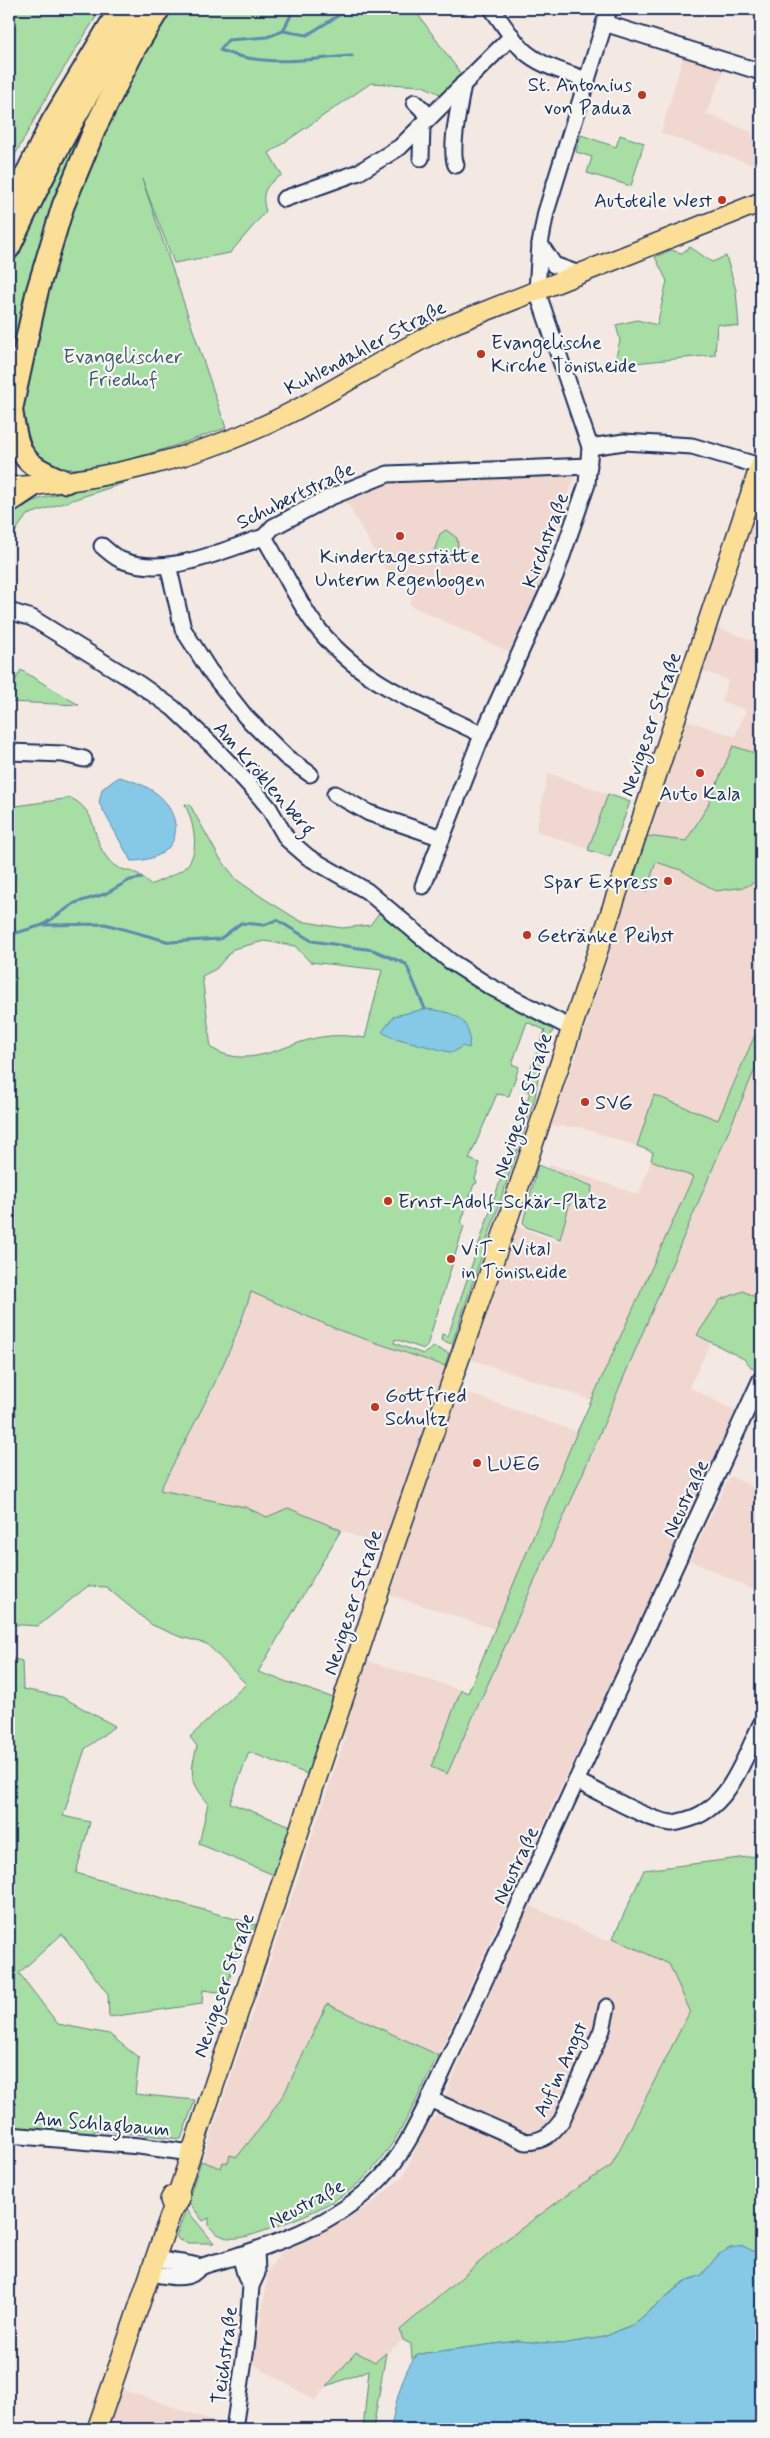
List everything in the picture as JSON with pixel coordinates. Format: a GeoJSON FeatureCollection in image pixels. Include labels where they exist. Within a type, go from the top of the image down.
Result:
{"type":"FeatureCollection","features":[{"type":"Feature","properties":{"kind":"highway"},"geometry":{"type":"LineString","coordinates":[[9,209],[66,97],[120,9]]}},
{"type":"Feature","properties":{"kind":"highway"},"geometry":{"type":"LineString","coordinates":[[9,248],[67,131],[107,60],[141,9]]}},
{"type":"Feature","properties":{"kind":"highway"},"geometry":{"type":"LineString","coordinates":[[66,482],[31,465],[21,453],[10,417],[23,351],[63,206],[96,126],[135,48],[159,9]]}},
{"type":"Feature","properties":{"kind":"highway"},"geometry":{"type":"LineString","coordinates":[[9,180],[41,124],[66,97]]}},
{"type":"Feature","properties":{"kind":"highway"},"geometry":{"type":"LineString","coordinates":[[9,502],[33,486]]}},
{"type":"Feature","properties":{"kind":"main road","name":"Kuhlendahler Straße"},"geometry":{"type":"LineString","coordinates":[[9,487],[66,482],[138,467],[243,434],[291,413],[414,342],[453,324],[761,202]]}},
{"type":"Feature","properties":{"kind":"main road","name":"Nevigeser Straße"},"geometry":{"type":"LineString","coordinates":[[97,2429],[761,464]]}},
{"type":"Feature","properties":{"kind":"street"},"geometry":{"type":"LineString","coordinates":[[492,9],[523,50],[536,60],[587,80]]}},
{"type":"Feature","properties":{"kind":"street"},"geometry":{"type":"LineString","coordinates":[[607,16],[761,72]]}},
{"type":"Feature","properties":{"kind":"street","name":"Kirchstraße"},"geometry":{"type":"LineString","coordinates":[[423,886],[483,735],[555,576],[587,484],[590,447],[537,291],[540,244],[546,212],[607,16]]}},
{"type":"Feature","properties":{"kind":"street"},"geometry":{"type":"LineString","coordinates":[[284,199],[359,172],[400,147],[512,36]]}},
{"type":"Feature","properties":{"kind":"street"},"geometry":{"type":"LineString","coordinates":[[456,165],[452,156],[456,143],[456,120],[464,84]]}},
{"type":"Feature","properties":{"kind":"street"},"geometry":{"type":"LineString","coordinates":[[415,102],[426,121],[421,158]]}},
{"type":"Feature","properties":{"kind":"street"},"geometry":{"type":"LineString","coordinates":[[540,244],[554,265],[579,274]]}},
{"type":"Feature","properties":{"kind":"street"},"geometry":{"type":"LineString","coordinates":[[590,447],[624,442],[692,446],[761,464]]}},
{"type":"Feature","properties":{"kind":"street","name":"Schubertstraße"},"geometry":{"type":"LineString","coordinates":[[102,546],[124,561],[148,565],[168,565],[264,537],[273,527],[328,498],[388,474],[589,466]]}},
{"type":"Feature","properties":{"kind":"street"},"geometry":{"type":"LineString","coordinates":[[264,537],[297,598],[314,623],[342,656],[378,684],[483,735]]}},
{"type":"Feature","properties":{"kind":"street"},"geometry":{"type":"LineString","coordinates":[[168,565],[182,629],[208,670],[245,716],[286,756],[310,774]]}},
{"type":"Feature","properties":{"kind":"street","name":"Am Kröklenberg"},"geometry":{"type":"LineString","coordinates":[[9,611],[32,618],[139,684],[173,708],[213,746],[254,790],[269,808],[287,839],[308,857],[367,891],[450,961],[511,998]]}},
{"type":"Feature","properties":{"kind":"street"},"geometry":{"type":"LineString","coordinates":[[9,752],[63,754],[84,759]]}},
{"type":"Feature","properties":{"kind":"street"},"geometry":{"type":"LineString","coordinates":[[335,794],[369,813],[442,838]]}},
{"type":"Feature","properties":{"kind":"street","name":"Nevigeser Straße"},"geometry":{"type":"LineString","coordinates":[[511,998],[571,1028]]}},
{"type":"Feature","properties":{"kind":"street","name":"Neustraße"},"geometry":{"type":"LineString","coordinates":[[153,2266],[200,2267],[256,2250],[333,2216],[365,2194],[400,2153],[418,2125],[761,1379]]}},
{"type":"Feature","properties":{"kind":"street"},"geometry":{"type":"LineString","coordinates":[[576,1780],[654,1818],[672,1823],[692,1818],[713,1808],[729,1789],[761,1724]]}},
{"type":"Feature","properties":{"kind":"street","name":"Auf'm Angst"},"geometry":{"type":"LineString","coordinates":[[429,2099],[526,2142],[541,2141],[553,2133],[562,2120],[602,2030],[607,2007]]}},
{"type":"Feature","properties":{"kind":"street","name":"Am Schlagbaum"},"geometry":{"type":"LineString","coordinates":[[9,2135],[139,2146],[191,2153]]}},
{"type":"Feature","properties":{"kind":"street","name":"Teichstraße"},"geometry":{"type":"LineString","coordinates":[[234,2429],[247,2340],[251,2286],[257,2273],[256,2250]]}},
{"type":"Feature","properties":{"kind":"street","name":"Teichstraße"},"geometry":{"type":"LineString","coordinates":[[240,2255],[246,2278],[251,2286]]}},
{"type":"Feature","properties":{"kind":"shaded area"},"geometry":{"type":"Polygon","coordinates":[[[684,54],[725,67],[706,114],[751,132],[754,142],[761,140],[761,161],[751,164],[661,133],[684,54]]]}},
{"type":"Feature","properties":{"kind":"shaded area"},"geometry":{"type":"Polygon","coordinates":[[[575,475],[540,572],[547,577],[511,653],[410,605],[413,588],[385,569],[344,497],[392,478],[575,475]]]}},
{"type":"Feature","properties":{"kind":"shaded area"},"geometry":{"type":"Polygon","coordinates":[[[761,495],[761,545],[746,539],[761,495]]]}},
{"type":"Feature","properties":{"kind":"shaded area"},"geometry":{"type":"Polygon","coordinates":[[[716,627],[761,644],[761,755],[733,746],[707,807],[686,841],[647,836],[683,719],[735,737],[746,710],[722,701],[728,680],[701,670],[716,627]]]}},
{"type":"Feature","properties":{"kind":"shaded area"},"geometry":{"type":"Polygon","coordinates":[[[548,773],[630,802],[610,857],[536,831],[548,773]]]}},
{"type":"Feature","properties":{"kind":"shaded area"},"geometry":{"type":"Polygon","coordinates":[[[656,862],[681,870],[716,891],[745,887],[761,879],[761,1021],[718,1120],[654,1095],[637,1146],[579,1127],[550,1126],[573,1065],[631,887],[646,892],[656,862]]]}},
{"type":"Feature","properties":{"kind":"shaded area"},"geometry":{"type":"Polygon","coordinates":[[[761,1055],[761,1300],[743,1291],[697,1336],[711,1342],[689,1387],[735,1411],[680,1541],[545,1820],[438,2055],[327,2005],[295,2074],[265,2122],[237,2157],[221,2168],[202,2162],[346,1736],[325,1727],[348,1655],[461,1690],[431,1767],[447,1774],[574,1494],[761,1055]]]}},
{"type":"Feature","properties":{"kind":"shaded area"},"geometry":{"type":"Polygon","coordinates":[[[651,1160],[693,1176],[592,1400],[470,1359],[516,1226],[559,1243],[571,1199],[590,1203],[592,1186],[548,1168],[550,1164],[639,1195],[651,1160]]]}},
{"type":"Feature","properties":{"kind":"shaded area"},"geometry":{"type":"Polygon","coordinates":[[[251,1291],[341,1331],[465,1373],[459,1390],[577,1432],[495,1629],[390,1595],[404,1556],[341,1530],[257,1673],[160,1491],[218,1377],[242,1322],[251,1291]]]}},
{"type":"Feature","properties":{"kind":"shaded area"},"geometry":{"type":"Polygon","coordinates":[[[730,1476],[761,1491],[761,1593],[690,1560],[730,1476]]]}},
{"type":"Feature","properties":{"kind":"shaded area"},"geometry":{"type":"Polygon","coordinates":[[[529,1905],[604,1940],[613,1938],[669,1964],[690,2011],[611,2166],[571,2192],[400,2330],[403,2340],[375,2362],[356,2352],[315,2400],[253,2364],[269,2269],[282,2252],[338,2224],[373,2203],[404,2175],[425,2129],[437,2114],[529,1905]]]}},
{"type":"Feature","properties":{"kind":"shaded area"},"geometry":{"type":"Polygon","coordinates":[[[121,2389],[225,2425],[224,2429],[108,2429],[121,2389]]]}},
{"type":"Feature","properties":{"kind":"green space"},"geometry":{"type":"Polygon","coordinates":[[[9,9],[101,9],[51,89],[9,166],[9,9]]]}},
{"type":"Feature","properties":{"kind":"green space","name":"Evangelischer Friedhof"},"geometry":{"type":"Polygon","coordinates":[[[165,9],[414,9],[461,74],[442,95],[423,86],[371,83],[269,153],[282,175],[268,186],[264,194],[266,211],[230,253],[174,263],[142,179],[226,428],[157,451],[99,466],[72,469],[51,467],[36,460],[28,449],[22,430],[20,410],[62,234],[103,130],[165,9]]]}},
{"type":"Feature","properties":{"kind":"green space"},"geometry":{"type":"Polygon","coordinates":[[[111,73],[115,74],[9,395],[9,272],[62,162],[111,73]]]}},
{"type":"Feature","properties":{"kind":"green space"},"geometry":{"type":"Polygon","coordinates":[[[581,135],[616,147],[620,135],[644,143],[631,186],[587,173],[592,157],[576,152],[581,135]]]}},
{"type":"Feature","properties":{"kind":"green space"},"geometry":{"type":"Polygon","coordinates":[[[690,247],[712,262],[726,256],[736,290],[739,327],[717,324],[715,355],[614,365],[620,340],[616,325],[637,320],[657,325],[667,281],[655,257],[671,250],[682,253],[690,247]]]}},
{"type":"Feature","properties":{"kind":"green space"},"geometry":{"type":"Polygon","coordinates":[[[124,483],[27,515],[9,540],[9,513],[22,506],[49,496],[124,483]]]}},
{"type":"Feature","properties":{"kind":"green space"},"geometry":{"type":"Polygon","coordinates":[[[446,530],[457,538],[458,546],[442,565],[432,557],[440,534],[446,530]]]}},
{"type":"Feature","properties":{"kind":"green space"},"geometry":{"type":"Polygon","coordinates":[[[21,670],[79,705],[9,702],[9,691],[21,670]]]}},
{"type":"Feature","properties":{"kind":"green space"},"geometry":{"type":"Polygon","coordinates":[[[733,746],[761,755],[761,879],[745,887],[716,891],[681,870],[656,862],[646,892],[631,887],[647,836],[686,841],[707,807],[733,746]]]}},
{"type":"Feature","properties":{"kind":"green space"},"geometry":{"type":"Polygon","coordinates":[[[608,794],[630,802],[610,857],[588,850],[608,794]]]}},
{"type":"Feature","properties":{"kind":"green space"},"geometry":{"type":"Polygon","coordinates":[[[71,798],[80,804],[91,818],[102,851],[108,859],[119,868],[140,875],[150,885],[182,870],[192,856],[194,847],[193,829],[185,804],[190,805],[219,857],[237,880],[300,921],[342,928],[370,925],[379,913],[445,968],[553,1030],[540,1064],[535,1098],[452,1344],[441,1340],[442,1334],[448,1336],[530,1092],[523,1089],[545,1030],[527,1022],[512,1064],[519,1067],[509,1096],[497,1094],[469,1159],[480,1163],[475,1179],[477,1181],[474,1184],[461,1223],[464,1226],[427,1346],[424,1349],[395,1339],[394,1343],[423,1354],[434,1347],[449,1353],[445,1366],[341,1331],[251,1292],[222,1368],[160,1490],[245,1507],[267,1517],[288,1508],[341,1530],[258,1672],[334,1698],[310,1775],[249,1752],[230,1803],[291,1826],[274,1875],[199,1844],[208,1803],[194,1782],[192,1770],[197,1746],[190,1737],[246,1684],[207,1644],[178,1636],[152,1625],[106,1587],[88,1586],[38,1626],[9,1624],[9,807],[71,798]],[[264,941],[233,949],[216,969],[202,976],[211,1048],[226,1055],[241,1057],[256,1056],[314,1038],[352,1036],[365,1038],[382,970],[310,962],[295,946],[264,941]]]}},
{"type":"Feature","properties":{"kind":"green space"},"geometry":{"type":"Polygon","coordinates":[[[761,1021],[761,1055],[574,1494],[447,1774],[431,1767],[461,1690],[468,1693],[577,1432],[693,1177],[651,1160],[653,1152],[637,1146],[654,1095],[718,1120],[761,1021]]]}},
{"type":"Feature","properties":{"kind":"green space"},"geometry":{"type":"Polygon","coordinates":[[[538,1165],[592,1186],[590,1203],[571,1199],[560,1239],[526,1227],[523,1222],[538,1165]]]}},
{"type":"Feature","properties":{"kind":"green space"},"geometry":{"type":"Polygon","coordinates":[[[743,1291],[761,1300],[761,1360],[756,1372],[744,1359],[697,1335],[720,1300],[743,1291]]]}},
{"type":"Feature","properties":{"kind":"green space"},"geometry":{"type":"Polygon","coordinates":[[[9,1658],[22,1661],[23,1689],[62,1697],[115,1726],[85,1749],[63,1816],[90,1822],[76,1873],[256,1925],[240,1944],[225,1993],[203,1990],[202,2004],[109,2017],[108,1994],[62,1934],[19,1973],[58,2024],[109,2034],[139,2058],[135,2094],[195,2100],[181,2139],[97,2130],[86,2136],[9,2127],[9,1658]]]}},
{"type":"Feature","properties":{"kind":"green space"},"geometry":{"type":"Polygon","coordinates":[[[761,1830],[761,2253],[718,2255],[702,2275],[683,2282],[634,2324],[604,2337],[562,2344],[517,2341],[419,2354],[412,2359],[411,2344],[403,2340],[400,2330],[503,2242],[571,2192],[611,2166],[690,2011],[669,1964],[613,1938],[644,1870],[756,1856],[761,1830]]]}},
{"type":"Feature","properties":{"kind":"green space"},"geometry":{"type":"Polygon","coordinates":[[[327,2004],[438,2055],[413,2108],[395,2139],[373,2168],[351,2190],[328,2204],[264,2231],[241,2238],[221,2236],[209,2226],[209,2218],[203,2221],[188,2201],[201,2161],[221,2168],[223,2162],[228,2163],[230,2155],[237,2157],[265,2122],[285,2092],[327,2004]]]}},
{"type":"Feature","properties":{"kind":"green space"},"geometry":{"type":"Polygon","coordinates":[[[186,2209],[214,2243],[188,2243],[179,2240],[176,2236],[186,2209]]]}},
{"type":"Feature","properties":{"kind":"green space"},"geometry":{"type":"Polygon","coordinates":[[[356,2352],[375,2362],[386,2353],[373,2429],[363,2429],[369,2370],[327,2386],[356,2352]]]}},
{"type":"Feature","properties":{"kind":"water"},"geometry":{"type":"Polygon","coordinates":[[[119,777],[138,783],[157,794],[166,803],[173,815],[175,836],[171,845],[155,857],[131,861],[99,803],[102,789],[119,777]]]}},
{"type":"Feature","properties":{"kind":"water"},"geometry":{"type":"Polygon","coordinates":[[[425,1009],[451,1014],[464,1023],[469,1038],[469,1048],[462,1046],[454,1052],[449,1052],[391,1037],[382,1032],[394,1016],[425,1009]]]}},
{"type":"Feature","properties":{"kind":"water"},"geometry":{"type":"Polygon","coordinates":[[[743,2246],[759,2254],[761,2253],[761,2429],[391,2429],[404,2378],[413,2360],[419,2354],[517,2341],[562,2344],[604,2337],[634,2324],[684,2282],[702,2275],[718,2255],[730,2248],[743,2246]]]}},
{"type":"Feature","properties":{"kind":"waterway"},"geometry":{"type":"LineString","coordinates":[[294,9],[283,31],[267,37],[228,40],[220,50],[237,56],[269,61],[352,56]]}},
{"type":"Feature","properties":{"kind":"waterway"},"geometry":{"type":"LineString","coordinates":[[283,31],[307,35],[349,9]]}},
{"type":"Feature","properties":{"kind":"waterway"},"geometry":{"type":"LineString","coordinates":[[9,935],[43,925],[75,903],[105,894],[130,880],[142,878]]}},
{"type":"Feature","properties":{"kind":"waterway"},"geometry":{"type":"LineString","coordinates":[[43,925],[105,924],[170,942],[220,939],[241,923],[264,925],[277,920],[312,941],[373,950],[406,964],[425,1009]]}},
{"type":"Feature","properties":{"kind":"place","name":"St. Antonius von Padua"},"geometry":{"type":"Point","coordinates":[642,95]}},
{"type":"Feature","properties":{"kind":"place","name":"Autoteile West"},"geometry":{"type":"Point","coordinates":[722,200]}},
{"type":"Feature","properties":{"kind":"place","name":"Evangelische Kirche Tönisheide"},"geometry":{"type":"Point","coordinates":[481,354]}},
{"type":"Feature","properties":{"kind":"place","name":"Kindertagesstätte Unterm Regenbogen"},"geometry":{"type":"Point","coordinates":[400,536]}},
{"type":"Feature","properties":{"kind":"place","name":"Auto Kala"},"geometry":{"type":"Point","coordinates":[700,773]}},
{"type":"Feature","properties":{"kind":"place","name":"Spar Express"},"geometry":{"type":"Point","coordinates":[668,881]}},
{"type":"Feature","properties":{"kind":"place","name":"Getränke Peibst"},"geometry":{"type":"Point","coordinates":[527,935]}},
{"type":"Feature","properties":{"kind":"place","name":"SVG"},"geometry":{"type":"Point","coordinates":[585,1102]}},
{"type":"Feature","properties":{"kind":"place","name":"Ernst-Adolf-Sckär-Platz"},"geometry":{"type":"Point","coordinates":[388,1201]}},
{"type":"Feature","properties":{"kind":"place","name":"ViT - Vital in Tönisheide"},"geometry":{"type":"Point","coordinates":[451,1259]}},
{"type":"Feature","properties":{"kind":"place","name":"Gottfried Schultz"},"geometry":{"type":"Point","coordinates":[375,1407]}},
{"type":"Feature","properties":{"kind":"place","name":"LUEG"},"geometry":{"type":"Point","coordinates":[477,1463]}}]}
